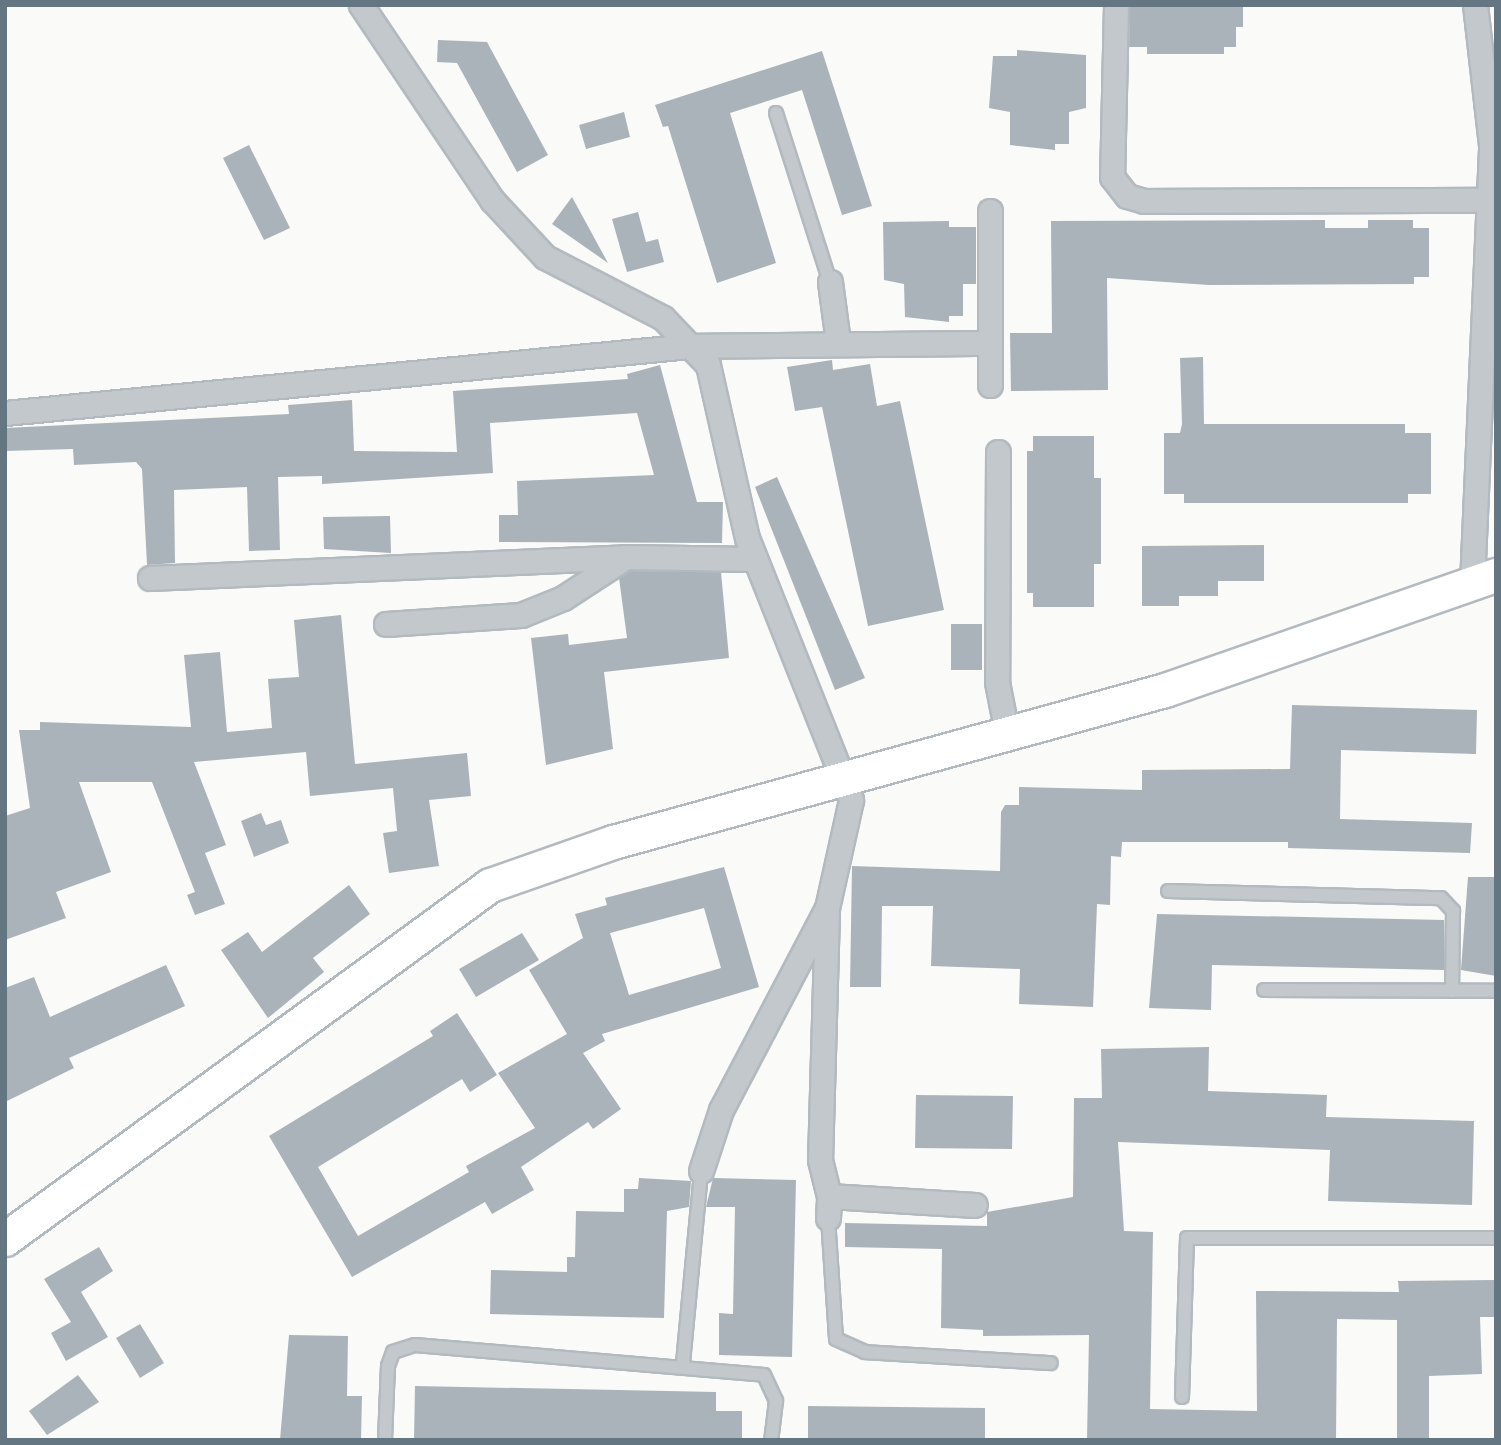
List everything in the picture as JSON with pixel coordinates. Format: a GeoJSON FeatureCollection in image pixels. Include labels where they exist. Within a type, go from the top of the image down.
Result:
{"type":"FeatureCollection","features":[{"type":"Feature","properties":{"kind":"main road"},"geometry":{"type":"LineString","coordinates":[[5,1239],[490,886],[543,863],[1165,690],[1484,579]]}},
{"type":"Feature","properties":{"kind":"street"},"geometry":{"type":"LineString","coordinates":[[361,5],[492,200],[545,257],[663,318],[708,365],[755,559],[851,800],[827,908],[820,1160],[828,1207],[975,1205]]}},
{"type":"Feature","properties":{"kind":"street"},"geometry":{"type":"LineString","coordinates":[[1116,5],[1112,177],[1127,195],[1144,201],[1488,200]]}},
{"type":"Feature","properties":{"kind":"street"},"geometry":{"type":"LineString","coordinates":[[1475,5],[1491,145],[1488,200],[1484,579]]}},
{"type":"Feature","properties":{"kind":"street"},"geometry":{"type":"LineString","coordinates":[[990,211],[990,386]]}},
{"type":"Feature","properties":{"kind":"street"},"geometry":{"type":"LineString","coordinates":[[830,282],[838,342]]}},
{"type":"Feature","properties":{"kind":"street"},"geometry":{"type":"LineString","coordinates":[[5,413],[690,346],[838,342],[990,343]]}},
{"type":"Feature","properties":{"kind":"street"},"geometry":{"type":"LineString","coordinates":[[998,452],[997,682],[1007,733]]}},
{"type":"Feature","properties":{"kind":"street"},"geometry":{"type":"LineString","coordinates":[[150,578],[625,557],[755,559]]}},
{"type":"Feature","properties":{"kind":"street"},"geometry":{"type":"LineString","coordinates":[[386,624],[521,615],[563,598],[625,557]]}},
{"type":"Feature","properties":{"kind":"street"},"geometry":{"type":"LineString","coordinates":[[701,1171],[721,1110],[827,908]]}},
{"type":"Feature","properties":{"kind":"lane"},"geometry":{"type":"LineString","coordinates":[[776,113],[830,282]]}},
{"type":"Feature","properties":{"kind":"lane"},"geometry":{"type":"LineString","coordinates":[[1168,891],[1441,898],[1453,911],[1452,991]]}},
{"type":"Feature","properties":{"kind":"lane"},"geometry":{"type":"LineString","coordinates":[[1264,990],[1496,991]]}},
{"type":"Feature","properties":{"kind":"lane"},"geometry":{"type":"LineString","coordinates":[[682,1363],[701,1171]]}},
{"type":"Feature","properties":{"kind":"lane"},"geometry":{"type":"LineString","coordinates":[[828,1207],[836,1339],[865,1352],[1051,1363]]}},
{"type":"Feature","properties":{"kind":"lane"},"geometry":{"type":"LineString","coordinates":[[1182,1397],[1187,1238],[1496,1238]]}},
{"type":"Feature","properties":{"kind":"lane"},"geometry":{"type":"LineString","coordinates":[[385,1440],[388,1366],[393,1352],[415,1345],[682,1363],[764,1375],[776,1401],[771,1440]]}},
{"type":"Feature","properties":{"kind":"building"},"geometry":{"type":"Polygon","coordinates":[[[1130,5],[1243,5],[1243,27],[1236,27],[1236,47],[1224,47],[1224,54],[1147,54],[1147,47],[1129,47],[1130,5]]]}},
{"type":"Feature","properties":{"kind":"building"},"geometry":{"type":"Polygon","coordinates":[[[438,40],[487,42],[548,155],[517,172],[457,63],[437,62],[438,40]]]}},
{"type":"Feature","properties":{"kind":"building"},"geometry":{"type":"Polygon","coordinates":[[[1017,50],[1086,55],[1086,108],[1069,112],[1069,144],[1055,144],[1055,150],[1010,145],[1010,112],[989,108],[993,56],[1017,56],[1017,50]]]}},
{"type":"Feature","properties":{"kind":"building"},"geometry":{"type":"Polygon","coordinates":[[[822,51],[872,206],[842,215],[802,90],[730,113],[776,263],[717,283],[668,126],[663,127],[655,105],[822,51]]]}},
{"type":"Feature","properties":{"kind":"building"},"geometry":{"type":"Polygon","coordinates":[[[624,112],[630,137],[586,149],[579,125],[624,112]]]}},
{"type":"Feature","properties":{"kind":"building"},"geometry":{"type":"Polygon","coordinates":[[[249,145],[290,228],[264,240],[223,158],[249,145]]]}},
{"type":"Feature","properties":{"kind":"building"},"geometry":{"type":"Polygon","coordinates":[[[572,197],[608,263],[552,224],[572,197]]]}},
{"type":"Feature","properties":{"kind":"building"},"geometry":{"type":"Polygon","coordinates":[[[638,212],[646,242],[658,239],[664,262],[627,272],[612,219],[638,212]]]}},
{"type":"Feature","properties":{"kind":"building"},"geometry":{"type":"Polygon","coordinates":[[[1325,220],[1325,228],[1368,228],[1368,220],[1413,220],[1413,228],[1429,228],[1429,277],[1414,277],[1414,284],[1209,285],[1107,278],[1108,390],[1011,391],[1010,333],[1052,333],[1051,221],[1325,220]]]}},
{"type":"Feature","properties":{"kind":"building"},"geometry":{"type":"Polygon","coordinates":[[[949,221],[949,227],[976,227],[976,284],[963,284],[963,316],[949,316],[949,322],[905,317],[904,284],[884,280],[883,222],[949,221]]]}},
{"type":"Feature","properties":{"kind":"building"},"geometry":{"type":"Polygon","coordinates":[[[1203,357],[1204,424],[1405,424],[1405,433],[1431,433],[1431,494],[1408,494],[1408,503],[1184,503],[1184,494],[1164,494],[1164,433],[1180,433],[1182,424],[1180,358],[1203,357]]]}},
{"type":"Feature","properties":{"kind":"building"},"geometry":{"type":"Polygon","coordinates":[[[832,360],[833,370],[870,364],[877,406],[900,401],[944,610],[868,626],[822,407],[795,411],[787,367],[832,360]]]}},
{"type":"Feature","properties":{"kind":"building"},"geometry":{"type":"Polygon","coordinates":[[[660,365],[697,502],[723,502],[722,543],[499,542],[499,515],[518,515],[517,481],[654,475],[637,413],[490,423],[493,473],[322,484],[322,476],[278,477],[280,550],[249,551],[247,487],[174,490],[175,563],[147,565],[142,469],[136,462],[74,465],[73,449],[5,451],[5,428],[289,414],[288,405],[352,400],[354,451],[457,452],[453,391],[628,379],[627,374],[660,365]]]}},
{"type":"Feature","properties":{"kind":"building"},"geometry":{"type":"Polygon","coordinates":[[[1033,436],[1094,436],[1094,478],[1101,478],[1101,564],[1094,564],[1094,607],[1033,607],[1033,593],[1027,593],[1027,451],[1033,451],[1033,436]]]}},
{"type":"Feature","properties":{"kind":"building"},"geometry":{"type":"Polygon","coordinates":[[[777,477],[865,678],[835,690],[755,487],[777,477]]]}},
{"type":"Feature","properties":{"kind":"building"},"geometry":{"type":"Polygon","coordinates":[[[390,516],[391,553],[324,549],[323,517],[390,516]]]}},
{"type":"Feature","properties":{"kind":"building"},"geometry":{"type":"Polygon","coordinates":[[[1264,545],[1264,581],[1218,581],[1218,596],[1179,596],[1179,606],[1142,606],[1142,546],[1264,545]]]}},
{"type":"Feature","properties":{"kind":"building"},"geometry":{"type":"Polygon","coordinates":[[[630,571],[721,572],[729,658],[604,672],[613,749],[546,765],[531,638],[568,634],[569,645],[627,638],[619,578],[630,571]]]}},
{"type":"Feature","properties":{"kind":"building"},"geometry":{"type":"Polygon","coordinates":[[[341,615],[355,764],[467,753],[471,796],[429,800],[439,866],[389,873],[383,833],[397,831],[393,788],[310,796],[306,752],[194,762],[226,845],[205,853],[225,904],[195,915],[187,895],[195,892],[152,782],[79,782],[111,872],[56,892],[66,918],[5,940],[5,816],[30,808],[19,730],[40,730],[40,722],[191,727],[184,655],[220,652],[227,732],[272,728],[268,679],[299,677],[294,620],[341,615]]]}},
{"type":"Feature","properties":{"kind":"building"},"geometry":{"type":"Polygon","coordinates":[[[951,624],[982,624],[982,670],[951,670],[951,624]]]}},
{"type":"Feature","properties":{"kind":"building"},"geometry":{"type":"Polygon","coordinates":[[[1292,705],[1477,710],[1476,754],[1341,750],[1340,819],[1472,823],[1470,853],[1288,848],[1288,842],[1122,842],[1121,857],[1111,856],[1110,905],[1097,904],[1093,1007],[1019,1004],[1020,969],[931,966],[933,906],[882,906],[881,987],[850,987],[852,866],[1000,871],[1001,812],[1005,805],[1019,805],[1019,787],[1142,790],[1142,770],[1290,769],[1292,705]]]}},
{"type":"Feature","properties":{"kind":"building"},"geometry":{"type":"Polygon","coordinates":[[[261,813],[266,825],[281,820],[289,843],[254,857],[241,821],[261,813]]]}},
{"type":"Feature","properties":{"kind":"building"},"geometry":{"type":"Polygon","coordinates":[[[724,867],[759,987],[602,1034],[605,1041],[583,1053],[621,1109],[593,1129],[588,1122],[521,1167],[534,1190],[492,1214],[485,1202],[352,1277],[269,1136],[433,1036],[430,1031],[457,1013],[497,1075],[470,1092],[462,1079],[318,1167],[358,1236],[469,1172],[466,1166],[535,1128],[498,1073],[567,1034],[529,970],[583,938],[575,914],[607,905],[605,898],[724,867]],[[704,908],[610,933],[629,995],[721,968],[704,908]]]}},
{"type":"Feature","properties":{"kind":"building"},"geometry":{"type":"Polygon","coordinates":[[[1468,877],[1496,877],[1496,976],[1461,970],[1468,877]]]}},
{"type":"Feature","properties":{"kind":"building"},"geometry":{"type":"Polygon","coordinates":[[[349,885],[370,914],[313,958],[324,972],[268,1018],[221,950],[248,932],[262,952],[349,885]]]}},
{"type":"Feature","properties":{"kind":"building"},"geometry":{"type":"Polygon","coordinates":[[[1157,914],[1444,920],[1444,970],[1212,965],[1211,1010],[1149,1008],[1157,914]]]}},
{"type":"Feature","properties":{"kind":"building"},"geometry":{"type":"Polygon","coordinates":[[[522,933],[539,960],[476,997],[459,969],[522,933]]]}},
{"type":"Feature","properties":{"kind":"building"},"geometry":{"type":"Polygon","coordinates":[[[166,965],[185,1006],[69,1058],[74,1068],[5,1102],[5,988],[34,977],[50,1017],[166,965]]]}},
{"type":"Feature","properties":{"kind":"building"},"geometry":{"type":"Polygon","coordinates":[[[1209,1047],[1208,1091],[1327,1095],[1326,1117],[1474,1121],[1472,1205],[1328,1201],[1330,1150],[1118,1142],[1124,1231],[1153,1232],[1150,1409],[1257,1411],[1256,1291],[1399,1292],[1398,1281],[1496,1280],[1496,1317],[1480,1317],[1482,1374],[1429,1376],[1429,1440],[1397,1440],[1397,1320],[1337,1319],[1336,1440],[1087,1440],[1089,1335],[983,1336],[983,1330],[941,1328],[942,1249],[845,1247],[845,1223],[987,1226],[987,1212],[1073,1197],[1074,1098],[1102,1098],[1101,1049],[1209,1047]]]}},
{"type":"Feature","properties":{"kind":"building"},"geometry":{"type":"Polygon","coordinates":[[[916,1095],[1013,1096],[1012,1149],[915,1148],[916,1095]]]}},
{"type":"Feature","properties":{"kind":"building"},"geometry":{"type":"Polygon","coordinates":[[[639,1178],[691,1181],[689,1207],[667,1211],[664,1318],[490,1314],[491,1270],[567,1272],[567,1257],[575,1257],[576,1211],[624,1212],[624,1189],[638,1189],[639,1178]]]}},
{"type":"Feature","properties":{"kind":"building"},"geometry":{"type":"Polygon","coordinates":[[[713,1178],[796,1180],[792,1357],[719,1355],[719,1313],[733,1314],[735,1207],[706,1207],[713,1178]]]}},
{"type":"Feature","properties":{"kind":"building"},"geometry":{"type":"Polygon","coordinates":[[[99,1247],[113,1271],[81,1292],[108,1337],[66,1361],[51,1333],[71,1322],[44,1279],[99,1247]]]}},
{"type":"Feature","properties":{"kind":"building"},"geometry":{"type":"Polygon","coordinates":[[[140,1324],[164,1363],[140,1378],[116,1338],[140,1324]]]}},
{"type":"Feature","properties":{"kind":"building"},"geometry":{"type":"Polygon","coordinates":[[[289,1335],[348,1336],[347,1396],[362,1396],[361,1440],[280,1440],[289,1335]]]}},
{"type":"Feature","properties":{"kind":"building"},"geometry":{"type":"Polygon","coordinates":[[[78,1375],[99,1402],[47,1435],[29,1411],[78,1375]]]}},
{"type":"Feature","properties":{"kind":"building"},"geometry":{"type":"Polygon","coordinates":[[[415,1386],[716,1392],[716,1411],[742,1411],[742,1440],[414,1440],[415,1386]]]}},
{"type":"Feature","properties":{"kind":"building"},"geometry":{"type":"Polygon","coordinates":[[[808,1406],[985,1408],[985,1440],[808,1440],[808,1406]]]}}]}
